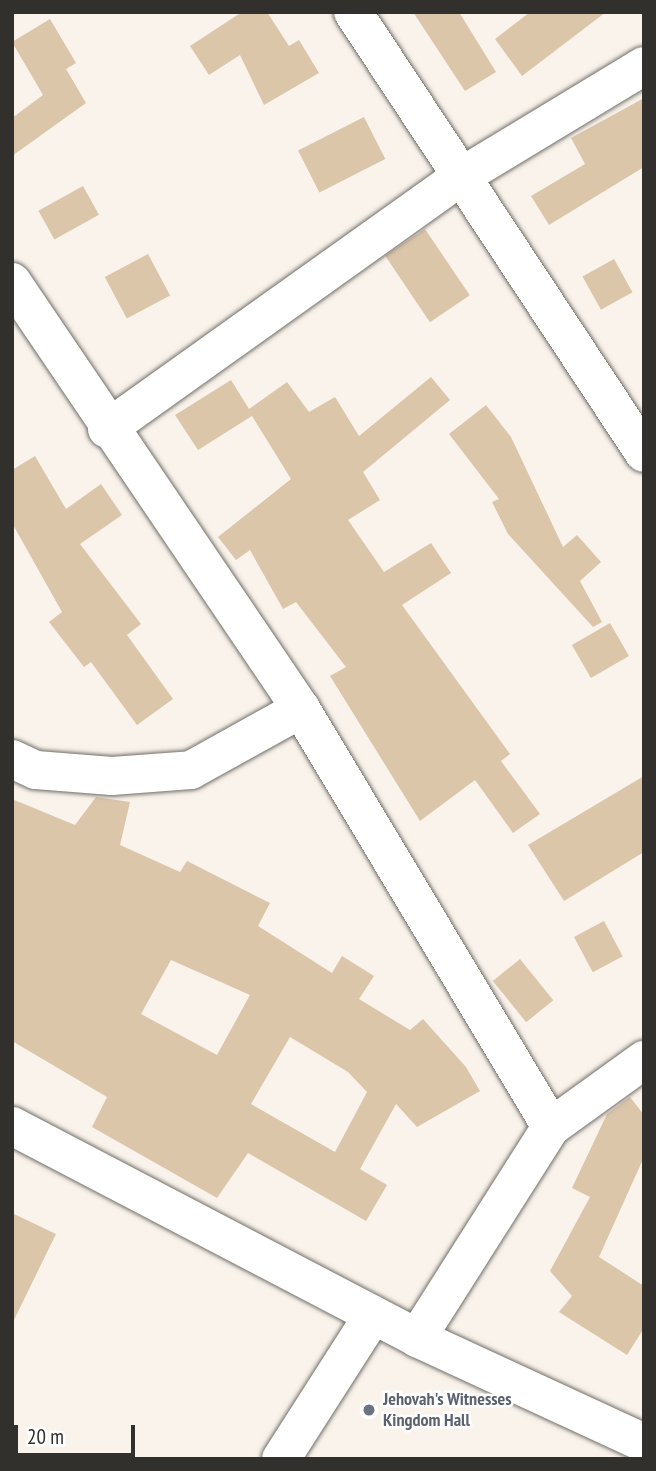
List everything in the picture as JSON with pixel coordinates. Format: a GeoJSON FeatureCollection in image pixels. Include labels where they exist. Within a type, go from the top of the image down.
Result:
{"type":"FeatureCollection","features":[{"type":"Feature","properties":{"kind":"street"},"geometry":{"type":"LineString","coordinates":[[353,12],[459,178],[644,453]]}},
{"type":"Feature","properties":{"kind":"street"},"geometry":{"type":"LineString","coordinates":[[107,429],[459,178],[644,66]]}},
{"type":"Feature","properties":{"kind":"street"},"geometry":{"type":"LineString","coordinates":[[12,282],[107,429],[301,709],[551,1127]]}},
{"type":"Feature","properties":{"kind":"street"},"geometry":{"type":"LineString","coordinates":[[12,759],[36,770],[112,776],[191,770],[301,709]]}},
{"type":"Feature","properties":{"kind":"street"},"geometry":{"type":"LineString","coordinates":[[417,1338],[551,1127],[644,1060]]}},
{"type":"Feature","properties":{"kind":"street"},"geometry":{"type":"LineString","coordinates":[[12,1126],[417,1338],[644,1443]]}},
{"type":"Feature","properties":{"kind":"street"},"geometry":{"type":"LineString","coordinates":[[281,1459],[373,1315]]}},
{"type":"Feature","properties":{"kind":"building"},"geometry":{"type":"Polygon","coordinates":[[[242,12],[267,12],[289,46],[299,40],[319,73],[264,105],[240,55],[209,75],[190,46],[242,12]]]}},
{"type":"Feature","properties":{"kind":"building"},"geometry":{"type":"Polygon","coordinates":[[[413,12],[459,12],[496,72],[465,91],[413,12]]]}},
{"type":"Feature","properties":{"kind":"building"},"geometry":{"type":"Polygon","coordinates":[[[530,12],[606,12],[522,76],[495,39],[530,12]]]}},
{"type":"Feature","properties":{"kind":"building"},"geometry":{"type":"Polygon","coordinates":[[[50,19],[76,63],[66,69],[86,103],[12,156],[12,118],[43,95],[12,42],[50,19]]]}},
{"type":"Feature","properties":{"kind":"building"},"geometry":{"type":"Polygon","coordinates":[[[644,98],[644,167],[549,225],[531,196],[585,164],[571,138],[644,98]]]}},
{"type":"Feature","properties":{"kind":"building"},"geometry":{"type":"Polygon","coordinates":[[[364,117],[385,159],[319,192],[298,151],[364,117]]]}},
{"type":"Feature","properties":{"kind":"building"},"geometry":{"type":"Polygon","coordinates":[[[83,186],[99,215],[54,240],[38,211],[83,186]]]}},
{"type":"Feature","properties":{"kind":"building"},"geometry":{"type":"Polygon","coordinates":[[[425,229],[470,295],[430,322],[385,256],[425,229]]]}},
{"type":"Feature","properties":{"kind":"building"},"geometry":{"type":"Polygon","coordinates":[[[148,254],[170,295],[127,319],[105,277],[148,254]]]}},
{"type":"Feature","properties":{"kind":"building"},"geometry":{"type":"Polygon","coordinates":[[[614,259],[632,292],[601,310],[583,276],[614,259]]]}},
{"type":"Feature","properties":{"kind":"building"},"geometry":{"type":"Polygon","coordinates":[[[431,377],[450,400],[363,472],[380,500],[348,520],[384,572],[431,543],[451,573],[402,605],[510,754],[501,761],[540,814],[513,833],[475,780],[420,821],[330,676],[346,667],[296,602],[283,609],[250,550],[236,560],[218,537],[291,479],[252,416],[198,450],[175,415],[231,380],[249,409],[287,382],[309,412],[335,397],[359,436],[431,377]]]}},
{"type":"Feature","properties":{"kind":"building"},"geometry":{"type":"Polygon","coordinates":[[[486,405],[511,437],[563,547],[577,535],[601,562],[580,581],[602,622],[593,627],[508,534],[492,502],[499,499],[449,434],[486,405]]]}},
{"type":"Feature","properties":{"kind":"building"},"geometry":{"type":"Polygon","coordinates":[[[35,456],[66,509],[101,484],[122,515],[80,544],[141,624],[127,635],[173,699],[137,725],[91,662],[84,667],[49,622],[62,612],[12,523],[12,470],[35,456]]]}},
{"type":"Feature","properties":{"kind":"building"},"geometry":{"type":"Polygon","coordinates":[[[610,623],[629,656],[591,678],[572,645],[610,623]]]}},
{"type":"Feature","properties":{"kind":"building"},"geometry":{"type":"Polygon","coordinates":[[[644,776],[644,852],[564,901],[528,845],[644,776]]]}},
{"type":"Feature","properties":{"kind":"building"},"geometry":{"type":"Polygon","coordinates":[[[96,797],[130,802],[120,845],[180,872],[187,861],[270,903],[258,926],[332,973],[342,956],[374,976],[359,999],[410,1030],[423,1019],[466,1067],[480,1091],[417,1127],[396,1104],[360,1169],[387,1185],[366,1221],[248,1153],[217,1198],[92,1127],[107,1097],[12,1041],[12,799],[75,825],[96,797]],[[171,960],[141,1014],[217,1055],[250,995],[171,960]],[[290,1037],[251,1104],[335,1152],[367,1092],[348,1072],[290,1037]]]}},
{"type":"Feature","properties":{"kind":"building"},"geometry":{"type":"Polygon","coordinates":[[[604,921],[623,956],[593,972],[574,937],[604,921]]]}},
{"type":"Feature","properties":{"kind":"building"},"geometry":{"type":"Polygon","coordinates":[[[520,959],[553,1000],[526,1022],[493,981],[520,959]]]}},
{"type":"Feature","properties":{"kind":"building"},"geometry":{"type":"Polygon","coordinates":[[[630,1097],[644,1115],[644,1157],[599,1257],[644,1286],[644,1328],[627,1355],[559,1312],[572,1296],[550,1271],[590,1197],[572,1188],[607,1114],[630,1097]]]}},
{"type":"Feature","properties":{"kind":"building"},"geometry":{"type":"Polygon","coordinates":[[[12,1213],[56,1234],[12,1324],[12,1213]]]}},
{"type":"Feature","properties":{"kind":"place","name":"Jehovah's Witnesses Kingdom Hall"},"geometry":{"type":"Point","coordinates":[369,1410]}}]}
